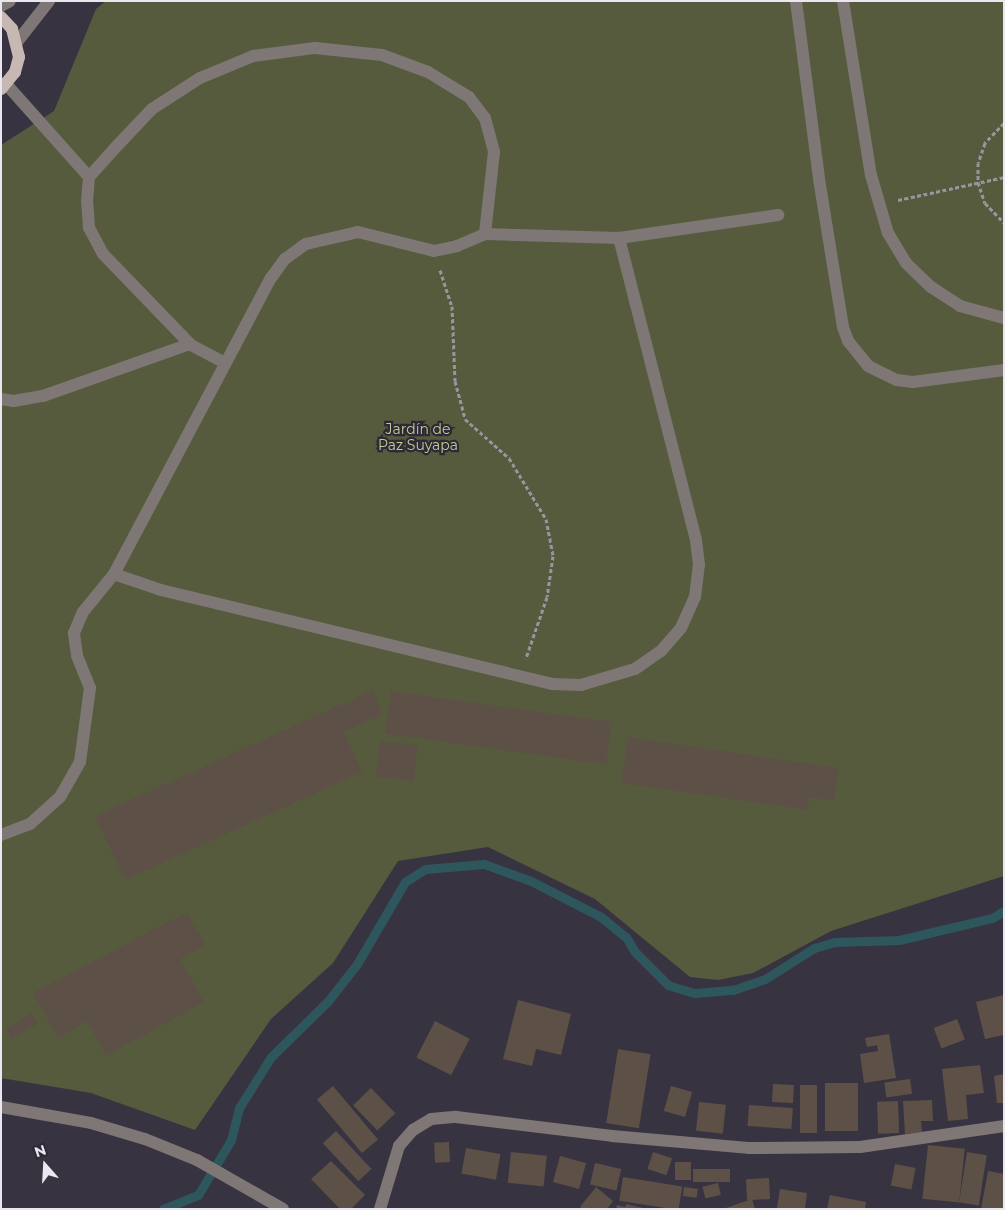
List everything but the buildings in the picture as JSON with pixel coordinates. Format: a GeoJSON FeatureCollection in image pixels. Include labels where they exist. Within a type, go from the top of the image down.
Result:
{"type":"FeatureCollection","features":[{"type":"Feature","properties":{"kind":"main road"},"geometry":{"type":"LineString","coordinates":[[1,17],[17,42],[19,57],[4,87]]}},
{"type":"Feature","properties":{"kind":"street"},"geometry":{"type":"LineString","coordinates":[[1,6],[10,1]]}},
{"type":"Feature","properties":{"kind":"street"},"geometry":{"type":"LineString","coordinates":[[17,42],[49,1]]}},
{"type":"Feature","properties":{"kind":"street"},"geometry":{"type":"LineString","coordinates":[[796,1],[821,188],[843,326],[848,341],[868,366],[897,380],[913,382],[1004,370]]}},
{"type":"Feature","properties":{"kind":"street"},"geometry":{"type":"LineString","coordinates":[[843,1],[878,204],[888,233],[906,263],[931,287],[960,306],[1004,318]]}},
{"type":"Feature","properties":{"kind":"street"},"geometry":{"type":"LineString","coordinates":[[89,177],[152,109],[200,78],[253,56],[315,48],[382,55],[436,77],[469,97],[485,118],[494,152],[485,234]]}},
{"type":"Feature","properties":{"kind":"street"},"geometry":{"type":"LineString","coordinates":[[4,87],[89,177],[90,228],[103,254],[190,344],[226,363]]}},
{"type":"Feature","properties":{"kind":"street"},"geometry":{"type":"LineString","coordinates":[[1,835],[30,824],[60,797],[80,762],[90,688],[77,655],[74,633],[83,612],[114,574],[271,278],[285,259],[306,244],[358,232],[434,251],[457,246],[485,234],[619,238],[778,215]]}},
{"type":"Feature","properties":{"kind":"street"},"geometry":{"type":"LineString","coordinates":[[114,574],[161,590],[519,677],[580,686],[635,669],[661,651],[681,628],[695,597],[699,565],[696,540],[619,238]]}},
{"type":"Feature","properties":{"kind":"street"},"geometry":{"type":"LineString","coordinates":[[1,399],[14,401],[43,396],[190,344]]}},
{"type":"Feature","properties":{"kind":"street"},"geometry":{"type":"LineString","coordinates":[[1,1107],[91,1123],[145,1139],[197,1160],[283,1209]]}},
{"type":"Feature","properties":{"kind":"street"},"geometry":{"type":"LineString","coordinates":[[380,1209],[399,1146],[412,1130],[431,1120],[456,1117],[612,1136],[750,1148],[860,1147],[1004,1126]]}},
{"type":"Feature","properties":{"kind":"path"},"geometry":{"type":"LineString","coordinates":[[1004,123],[985,143],[978,163],[978,182],[985,203],[1004,223]]}},
{"type":"Feature","properties":{"kind":"path"},"geometry":{"type":"LineString","coordinates":[[878,204],[1004,177]]}},
{"type":"Feature","properties":{"kind":"path"},"geometry":{"type":"LineString","coordinates":[[434,251],[452,306],[455,381],[465,419],[508,458],[546,519],[553,556],[547,597],[519,677]]}},
{"type":"Feature","properties":{"kind":"green space","name":"Jardín de Paz Suyapa"},"geometry":{"type":"Polygon","coordinates":[[[106,1],[1004,1],[1004,876],[831,931],[753,973],[718,980],[690,977],[595,899],[488,847],[398,861],[333,963],[271,1019],[195,1130],[91,1093],[1,1078],[1,145],[54,111],[96,9],[106,1]]]}},
{"type":"Feature","properties":{"kind":"waterway"},"geometry":{"type":"LineString","coordinates":[[163,1209],[198,1195],[231,1140],[239,1108],[271,1057],[328,1001],[357,964],[405,882],[425,869],[484,864],[531,881],[601,917],[626,937],[635,952],[668,985],[695,993],[733,990],[765,979],[814,948],[835,942],[899,940],[992,918],[1004,911]]}}]}
